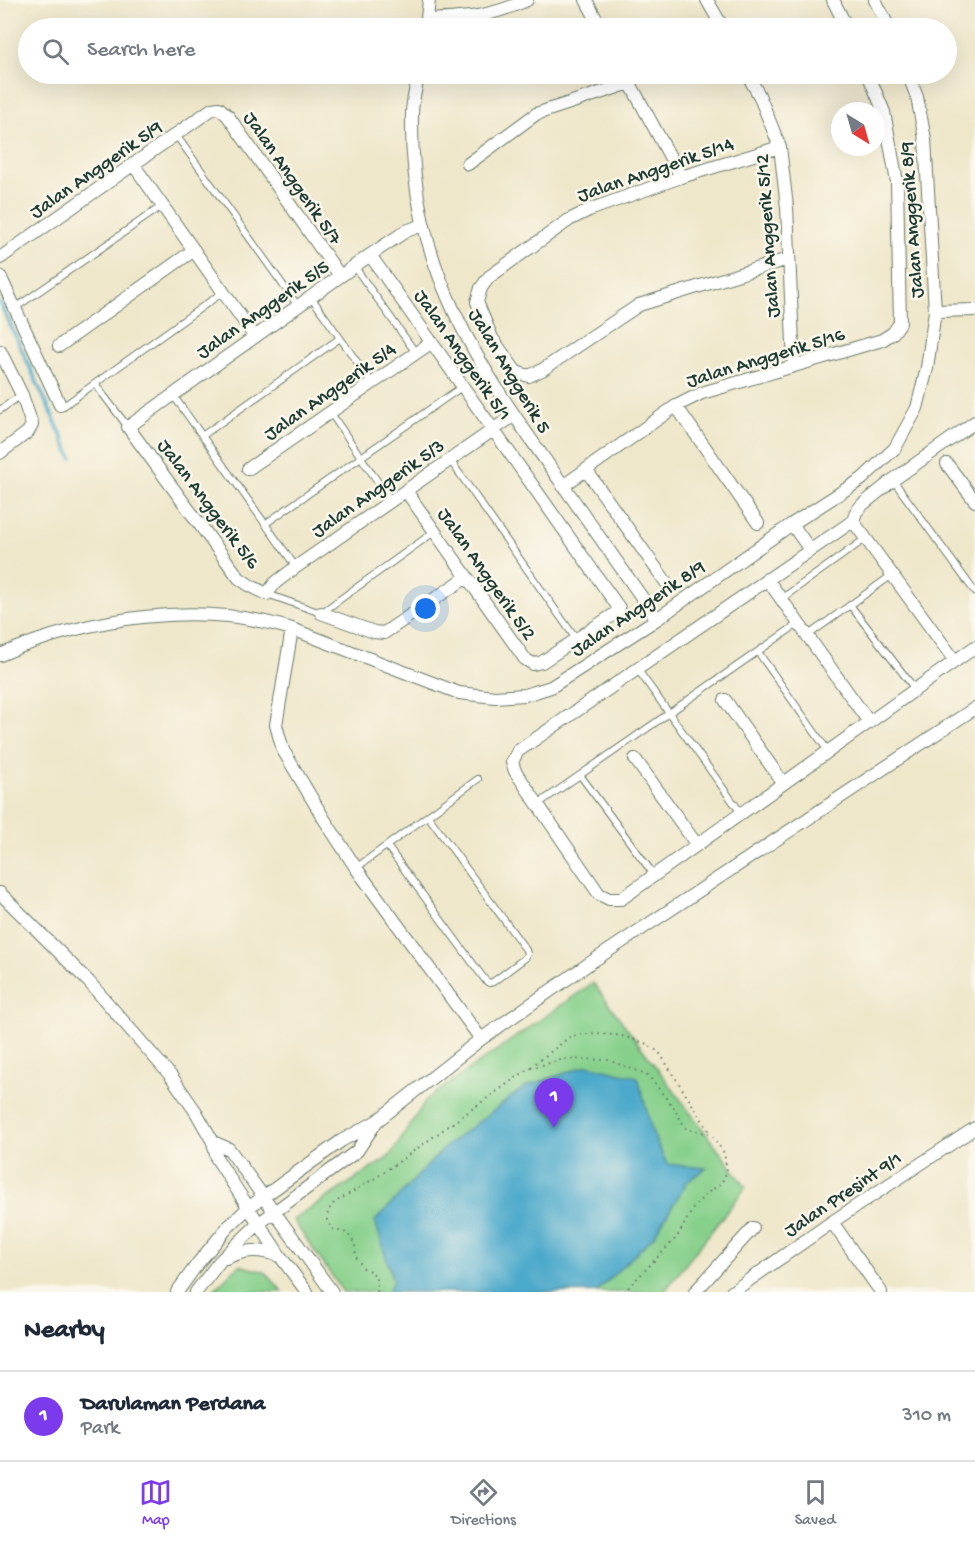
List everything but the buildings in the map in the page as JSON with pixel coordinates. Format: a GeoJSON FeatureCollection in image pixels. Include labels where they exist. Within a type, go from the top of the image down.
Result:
{"type":"FeatureCollection","features":[{"type":"Feature","properties":{"kind":"street"},"geometry":{"type":"LineString","coordinates":[[428,18],[429,0]]}},
{"type":"Feature","properties":{"kind":"street"},"geometry":{"type":"LineString","coordinates":[[473,18],[504,10],[527,0]]}},
{"type":"Feature","properties":{"kind":"street"},"geometry":{"type":"LineString","coordinates":[[586,0],[596,18]]}},
{"type":"Feature","properties":{"kind":"street"},"geometry":{"type":"LineString","coordinates":[[707,0],[717,18]]}},
{"type":"Feature","properties":{"kind":"street"},"geometry":{"type":"LineString","coordinates":[[833,0],[842,18]]}},
{"type":"Feature","properties":{"kind":"street"},"geometry":{"type":"LineString","coordinates":[[875,0],[884,18]]}},
{"type":"Feature","properties":{"kind":"street","name":"Jalan Anggerik 5"},"geometry":{"type":"LineString","coordinates":[[417,84],[412,112],[414,170],[423,225],[435,268],[456,319],[513,416],[657,619]]}},
{"type":"Feature","properties":{"kind":"street"},"geometry":{"type":"LineString","coordinates":[[468,164],[536,114],[613,84]]}},
{"type":"Feature","properties":{"kind":"street"},"geometry":{"type":"LineString","coordinates":[[631,84],[681,177]]}},
{"type":"Feature","properties":{"kind":"street","name":"Jalan Anggerik 5/12"},"geometry":{"type":"LineString","coordinates":[[753,84],[780,147],[787,207],[794,366]]}},
{"type":"Feature","properties":{"kind":"street","name":"Jalan Anggerik 5/16"},"geometry":{"type":"LineString","coordinates":[[563,486],[676,406],[702,393],[882,340],[893,333],[900,323],[897,182],[884,111],[872,84]]}},
{"type":"Feature","properties":{"kind":"street","name":"Jalan Anggerik 8/9"},"geometry":{"type":"LineString","coordinates":[[0,655],[26,644],[83,627],[142,617],[232,616],[265,621],[292,629],[459,693],[495,697],[525,695],[551,687],[657,619],[792,524],[862,479],[895,448],[917,408],[927,368],[935,311],[925,139],[917,97],[912,84]]}},
{"type":"Feature","properties":{"kind":"street","name":"Jalan Anggerik 5/7"},"geometry":{"type":"LineString","coordinates":[[212,109],[219,108],[228,116],[340,276]]}},
{"type":"Feature","properties":{"kind":"street","name":"Jalan Anggerik 5/9"},"geometry":{"type":"LineString","coordinates":[[0,258],[212,109]]}},
{"type":"Feature","properties":{"kind":"street","name":"Jalan Anggerik 5/14"},"geometry":{"type":"LineString","coordinates":[[780,147],[681,177],[569,220],[489,277],[481,288],[477,302],[492,338],[516,372],[529,376],[542,370],[639,305],[788,259]]}},
{"type":"Feature","properties":{"kind":"street"},"geometry":{"type":"LineString","coordinates":[[134,164],[255,337]]}},
{"type":"Feature","properties":{"kind":"street","name":"Jalan Anggerik 5/5"},"geometry":{"type":"LineString","coordinates":[[128,427],[370,255],[406,231],[423,225]]}},
{"type":"Feature","properties":{"kind":"street"},"geometry":{"type":"LineString","coordinates":[[58,346],[194,250]]}},
{"type":"Feature","properties":{"kind":"street","name":"Jalan Anggerik 5/1"},"geometry":{"type":"LineString","coordinates":[[370,255],[617,603],[619,608],[616,614],[577,639]]}},
{"type":"Feature","properties":{"kind":"street"},"geometry":{"type":"LineString","coordinates":[[0,276],[60,405]]}},
{"type":"Feature","properties":{"kind":"street"},"geometry":{"type":"LineString","coordinates":[[935,311],[975,310]]}},
{"type":"Feature","properties":{"kind":"street","name":"Jalan Anggerik 5/4"},"geometry":{"type":"LineString","coordinates":[[248,469],[432,342]]}},
{"type":"Feature","properties":{"kind":"street"},"geometry":{"type":"LineString","coordinates":[[0,453],[28,432],[32,425],[22,395],[1,357]]}},
{"type":"Feature","properties":{"kind":"street"},"geometry":{"type":"LineString","coordinates":[[676,406],[758,523]]}},
{"type":"Feature","properties":{"kind":"street","name":"Jalan Anggerik 5/3"},"geometry":{"type":"LineString","coordinates":[[267,594],[276,583],[296,567],[513,416]]}},
{"type":"Feature","properties":{"kind":"street"},"geometry":{"type":"LineString","coordinates":[[975,422],[862,505],[853,521],[518,751],[512,762],[515,771],[599,894],[609,899],[621,899],[975,647]]}},
{"type":"Feature","properties":{"kind":"street","name":"Jalan Anggerik 5/6"},"geometry":{"type":"LineString","coordinates":[[128,427],[239,578],[267,594]]}},
{"type":"Feature","properties":{"kind":"street"},"geometry":{"type":"LineString","coordinates":[[947,464],[975,501]]}},
{"type":"Feature","properties":{"kind":"street"},"geometry":{"type":"LineString","coordinates":[[586,470],[668,585]]}},
{"type":"Feature","properties":{"kind":"street","name":"Jalan Anggerik 5/2"},"geometry":{"type":"LineString","coordinates":[[406,491],[525,659],[533,664],[542,662],[577,639]]}},
{"type":"Feature","properties":{"kind":"street"},"geometry":{"type":"LineString","coordinates":[[853,521],[955,662]]}},
{"type":"Feature","properties":{"kind":"street"},"geometry":{"type":"LineString","coordinates":[[792,524],[810,550]]}},
{"type":"Feature","properties":{"kind":"street"},"geometry":{"type":"LineString","coordinates":[[321,613],[384,633],[467,577]]}},
{"type":"Feature","properties":{"kind":"street"},"geometry":{"type":"LineString","coordinates":[[767,579],[869,722]]}},
{"type":"Feature","properties":{"kind":"street"},"geometry":{"type":"LineString","coordinates":[[292,629],[276,725],[293,767],[356,868],[481,1039]]}},
{"type":"Feature","properties":{"kind":"street"},"geometry":{"type":"LineString","coordinates":[[725,700],[783,783]]}},
{"type":"Feature","properties":{"kind":"street"},"geometry":{"type":"LineString","coordinates":[[177,1292],[228,1227],[248,1208],[341,1141],[377,1121],[481,1039],[590,963],[975,708]]}},
{"type":"Feature","properties":{"kind":"street"},"geometry":{"type":"LineString","coordinates":[[635,759],[697,845]]}},
{"type":"Feature","properties":{"kind":"street"},"geometry":{"type":"LineString","coordinates":[[0,893],[89,982],[171,1076],[213,1142],[217,1159],[258,1224],[304,1289],[319,1274]]}},
{"type":"Feature","properties":{"kind":"street"},"geometry":{"type":"LineString","coordinates":[[196,1292],[220,1261],[258,1224],[357,1151],[377,1121]]}},
{"type":"Feature","properties":{"kind":"street","name":"Jalan Presint 9/1"},"geometry":{"type":"LineString","coordinates":[[732,1292],[832,1222],[975,1128]]}},
{"type":"Feature","properties":{"kind":"street"},"geometry":{"type":"LineString","coordinates":[[213,1142],[229,1149],[332,1292]]}},
{"type":"Feature","properties":{"kind":"street"},"geometry":{"type":"LineString","coordinates":[[292,1238],[287,1216],[296,1195]]}},
{"type":"Feature","properties":{"kind":"street"},"geometry":{"type":"LineString","coordinates":[[832,1222],[881,1292]]}},
{"type":"Feature","properties":{"kind":"street"},"geometry":{"type":"LineString","coordinates":[[695,1292],[753,1228]]}},
{"type":"Feature","properties":{"kind":"street"},"geometry":{"type":"LineString","coordinates":[[220,1261],[250,1250],[280,1256]]}},
{"type":"Feature","properties":{"kind":"lane"},"geometry":{"type":"LineString","coordinates":[[176,135],[298,306]]}},
{"type":"Feature","properties":{"kind":"lane"},"geometry":{"type":"LineString","coordinates":[[14,308],[162,206]]}},
{"type":"Feature","properties":{"kind":"lane"},"geometry":{"type":"LineString","coordinates":[[354,266],[416,353]]}},
{"type":"Feature","properties":{"kind":"lane"},"geometry":{"type":"LineString","coordinates":[[60,405],[65,405],[223,292]]}},
{"type":"Feature","properties":{"kind":"lane"},"geometry":{"type":"LineString","coordinates":[[311,297],[372,383]]}},
{"type":"Feature","properties":{"kind":"lane"},"geometry":{"type":"LineString","coordinates":[[202,436],[340,338]]}},
{"type":"Feature","properties":{"kind":"lane"},"geometry":{"type":"LineString","coordinates":[[95,384],[128,427]]}},
{"type":"Feature","properties":{"kind":"lane"},"geometry":{"type":"LineString","coordinates":[[265,524],[463,386]]}},
{"type":"Feature","properties":{"kind":"lane"},"geometry":{"type":"LineString","coordinates":[[0,410],[22,395]]}},
{"type":"Feature","properties":{"kind":"lane"},"geometry":{"type":"LineString","coordinates":[[173,395],[296,567]]}},
{"type":"Feature","properties":{"kind":"lane"},"geometry":{"type":"LineString","coordinates":[[330,412],[391,501]]}},
{"type":"Feature","properties":{"kind":"lane"},"geometry":{"type":"LineString","coordinates":[[450,460],[577,639]]}},
{"type":"Feature","properties":{"kind":"lane"},"geometry":{"type":"LineString","coordinates":[[893,480],[975,592]]}},
{"type":"Feature","properties":{"kind":"lane"},"geometry":{"type":"LineString","coordinates":[[267,594],[321,613],[435,531]]}},
{"type":"Feature","properties":{"kind":"lane"},"geometry":{"type":"LineString","coordinates":[[781,599],[866,538]]}},
{"type":"Feature","properties":{"kind":"lane"},"geometry":{"type":"LineString","coordinates":[[807,636],[892,575]]}},
{"type":"Feature","properties":{"kind":"lane"},"geometry":{"type":"LineString","coordinates":[[850,605],[915,689]]}},
{"type":"Feature","properties":{"kind":"lane"},"geometry":{"type":"LineString","coordinates":[[538,804],[798,623]]}},
{"type":"Feature","properties":{"kind":"lane"},"geometry":{"type":"LineString","coordinates":[[758,651],[828,751]]}},
{"type":"Feature","properties":{"kind":"lane"},"geometry":{"type":"LineString","coordinates":[[638,670],[741,813]]}},
{"type":"Feature","properties":{"kind":"lane"},"geometry":{"type":"LineString","coordinates":[[580,775],[655,876]]}},
{"type":"Feature","properties":{"kind":"lane"},"geometry":{"type":"LineString","coordinates":[[356,868],[478,779]]}},
{"type":"Feature","properties":{"kind":"lane"},"geometry":{"type":"LineString","coordinates":[[387,846],[485,980],[489,983],[493,982],[525,958],[526,950],[428,816]]}},
{"type":"Feature","properties":{"kind":"path"},"geometry":{"type":"LineString","coordinates":[[377,1292],[377,1278],[371,1270],[364,1269],[356,1257],[355,1244],[346,1233],[332,1229],[327,1220],[328,1211],[334,1203],[380,1175],[528,1069],[570,1036],[604,1034],[622,1036],[645,1043],[659,1052],[724,1153],[727,1171],[721,1184],[695,1205],[677,1237],[624,1292]]}},
{"type":"Feature","properties":{"kind":"path"},"geometry":{"type":"LineString","coordinates":[[528,1069],[564,1059],[608,1060],[648,1076],[674,1108],[686,1129],[711,1134]]}},
{"type":"Feature","properties":{"kind":"green space"},"geometry":{"type":"Polygon","coordinates":[[[593,983],[746,1187],[664,1292],[343,1292],[293,1220],[389,1157],[427,1099],[593,983]]]}},
{"type":"Feature","properties":{"kind":"green space"},"geometry":{"type":"Polygon","coordinates":[[[239,1265],[265,1272],[283,1292],[212,1292],[239,1265]]]}},
{"type":"Feature","properties":{"kind":"water"},"geometry":{"type":"Polygon","coordinates":[[[588,1065],[638,1077],[653,1134],[667,1164],[706,1168],[687,1182],[654,1236],[596,1292],[388,1292],[393,1281],[375,1221],[446,1146],[525,1087],[588,1065]]]}},
{"type":"Feature","properties":{"kind":"waterway"},"geometry":{"type":"LineString","coordinates":[[0,303],[72,458]]}},
{"type":"Feature","properties":{"kind":"place","name":"Darulaman Perdana"},"geometry":{"type":"Point","coordinates":[554,1128]}}]}
